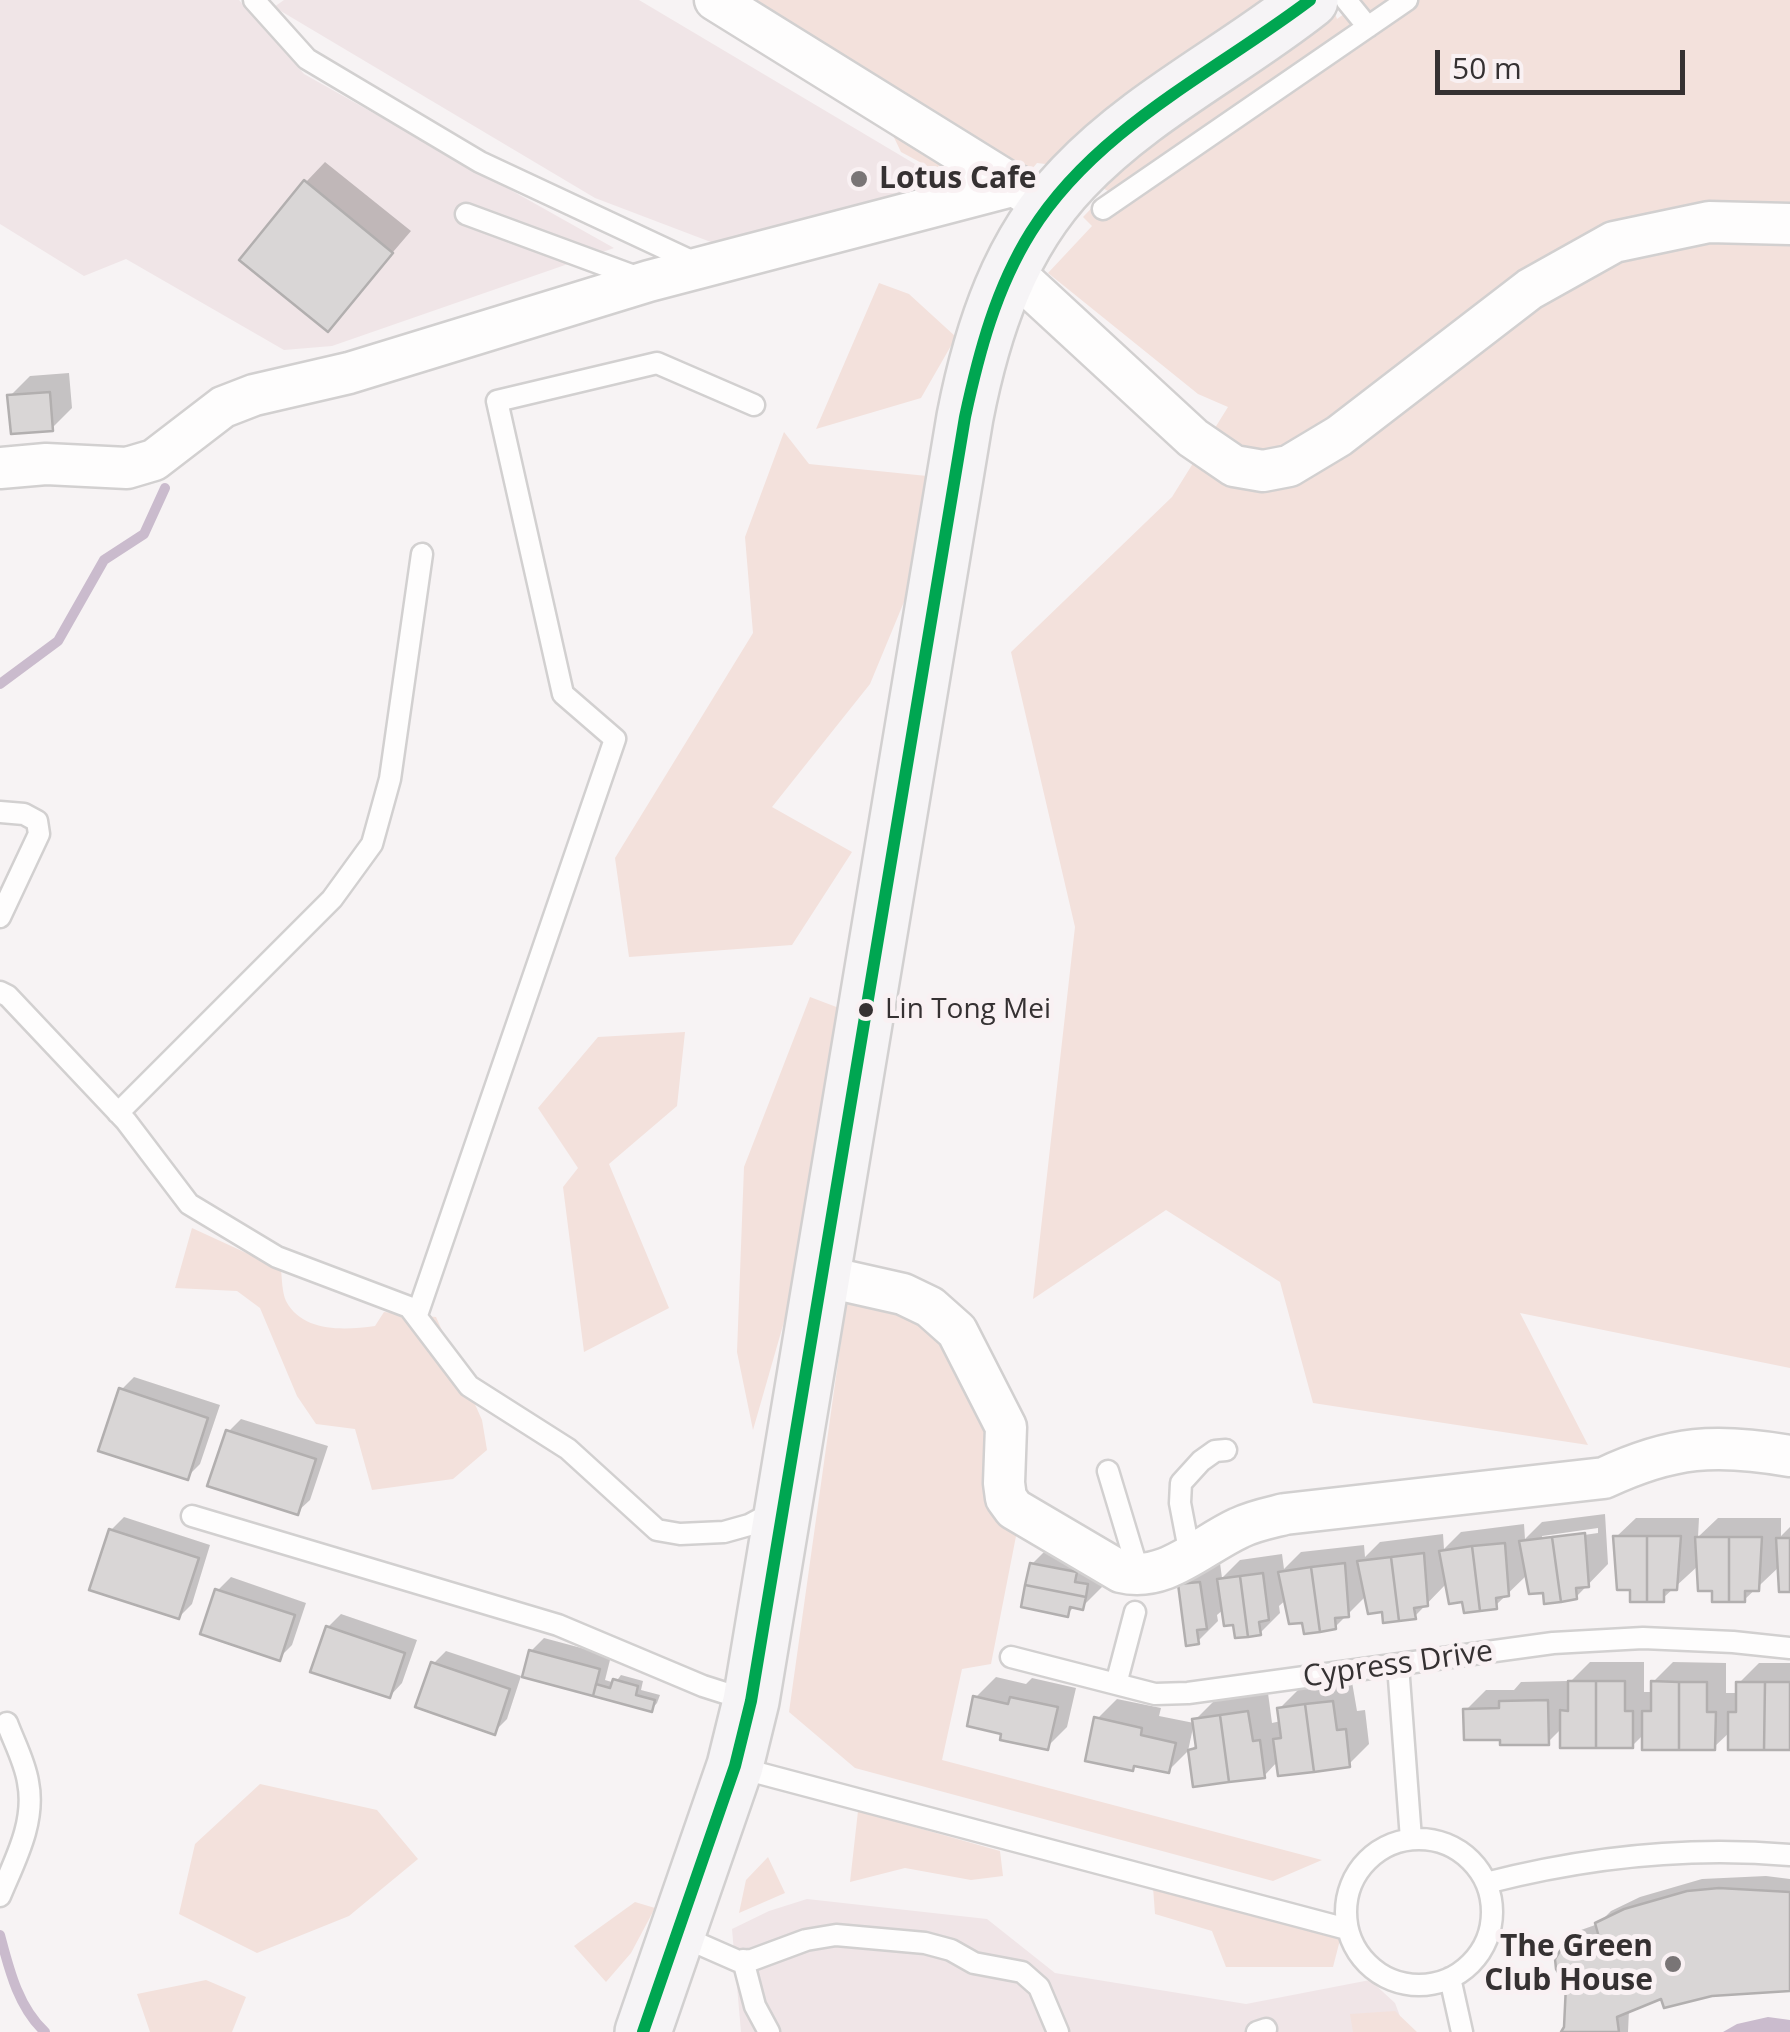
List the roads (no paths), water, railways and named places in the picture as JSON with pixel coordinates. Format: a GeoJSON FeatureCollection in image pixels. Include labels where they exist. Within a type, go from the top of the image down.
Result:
{"type":"FeatureCollection","features":[{"type":"Feature","properties":{"kind":"main road"},"geometry":{"type":"LineString","coordinates":[[644,2032],[734,1766],[751,1701],[964,417],[987,325],[1010,270],[1031,198],[1074,176],[1116,140],[1310,0]]}},
{"type":"Feature","properties":{"kind":"street"},"geometry":{"type":"LineString","coordinates":[[715,0],[1031,198]]}},
{"type":"Feature","properties":{"kind":"street"},"geometry":{"type":"LineString","coordinates":[[0,468],[46,464],[127,468],[154,460],[223,407],[254,396],[349,373],[649,282],[1031,198]]}},
{"type":"Feature","properties":{"kind":"street"},"geometry":{"type":"LineString","coordinates":[[1010,270],[1206,450],[1234,466],[1263,471],[1289,466],[1340,436],[1530,289],[1614,242],[1708,222],[1790,224]]}},
{"type":"Feature","properties":{"kind":"street"},"geometry":{"type":"LineString","coordinates":[[824,1276],[902,1294],[930,1307],[957,1331],[1006,1428],[1006,1498],[1014,1509],[1121,1572],[1138,1594],[1158,1573],[1190,1555],[1240,1528],[1285,1514],[1604,1478],[1640,1461],[1686,1449],[1731,1448],[1790,1456]]}},
{"type":"Feature","properties":{"kind":"lane"},"geometry":{"type":"LineString","coordinates":[[254,0],[308,59],[480,162],[706,268]]}},
{"type":"Feature","properties":{"kind":"lane"},"geometry":{"type":"LineString","coordinates":[[1346,0],[1368,27]]}},
{"type":"Feature","properties":{"kind":"lane"},"geometry":{"type":"LineString","coordinates":[[1103,209],[1406,0]]}},
{"type":"Feature","properties":{"kind":"lane"},"geometry":{"type":"LineString","coordinates":[[466,214],[649,282]]}},
{"type":"Feature","properties":{"kind":"lane"},"geometry":{"type":"LineString","coordinates":[[417,1315],[615,739],[563,694],[497,401],[657,363],[754,405]]}},
{"type":"Feature","properties":{"kind":"lane"},"geometry":{"type":"LineString","coordinates":[[118,1113],[332,899],[372,844],[390,779],[422,554]]}},
{"type":"Feature","properties":{"kind":"lane"},"geometry":{"type":"LineString","coordinates":[[0,812],[24,814],[36,821],[39,834],[0,917]]}},
{"type":"Feature","properties":{"kind":"lane"},"geometry":{"type":"LineString","coordinates":[[0,992],[118,1113],[188,1204],[277,1257],[409,1307],[469,1386],[568,1449],[657,1530],[680,1534],[724,1532],[749,1525],[785,1506]]}},
{"type":"Feature","properties":{"kind":"lane"},"geometry":{"type":"LineString","coordinates":[[1190,1555],[1180,1503],[1181,1482],[1215,1451],[1226,1450]]}},
{"type":"Feature","properties":{"kind":"lane"},"geometry":{"type":"LineString","coordinates":[[1108,1471],[1138,1594],[1116,1684]]}},
{"type":"Feature","properties":{"kind":"lane"},"geometry":{"type":"LineString","coordinates":[[192,1516],[558,1626],[703,1686],[751,1701]]}},
{"type":"Feature","properties":{"kind":"lane","name":"Cypress Drive"},"geometry":{"type":"LineString","coordinates":[[1011,1657],[1155,1694],[1188,1693],[1554,1643],[1643,1638],[1790,1648]]}},
{"type":"Feature","properties":{"kind":"lane"},"geometry":{"type":"LineString","coordinates":[[1398,1665],[1411,1839]]}},
{"type":"Feature","properties":{"kind":"lane"},"geometry":{"type":"LineString","coordinates":[[0,1896],[23,1840],[29,1812],[28,1782],[6,1723]]}},
{"type":"Feature","properties":{"kind":"lane"},"geometry":{"type":"LineString","coordinates":[[734,1766],[1347,1929]]}},
{"type":"Feature","properties":{"kind":"lane"},"geometry":{"type":"LineString","coordinates":[[1411,1839],[1436,1840],[1459,1850],[1478,1868],[1486,1883],[1493,1915],[1488,1940],[1476,1959],[1436,1983],[1414,1985],[1391,1980],[1372,1968],[1356,1950],[1347,1929],[1346,1906],[1352,1882],[1366,1861],[1386,1846],[1411,1839]]}},
{"type":"Feature","properties":{"kind":"lane"},"geometry":{"type":"LineString","coordinates":[[1486,1883],[1613,1856],[1678,1851],[1790,1855]]}},
{"type":"Feature","properties":{"kind":"lane"},"geometry":{"type":"LineString","coordinates":[[676,1934],[743,1960],[836,1935],[925,1943],[974,1962],[1022,1972],[1039,1986],[1058,2032]]}},
{"type":"Feature","properties":{"kind":"lane"},"geometry":{"type":"LineString","coordinates":[[743,1960],[755,2006],[768,2032]]}},
{"type":"Feature","properties":{"kind":"lane"},"geometry":{"type":"LineString","coordinates":[[1450,1978],[1462,2032]]}},
{"type":"Feature","properties":{"kind":"waterway"},"geometry":{"type":"LineString","coordinates":[[0,684],[58,641],[104,560],[144,534],[165,488]]}},
{"type":"Feature","properties":{"kind":"waterway"},"geometry":{"type":"LineString","coordinates":[[0,1935],[21,1999],[45,2032]]}},
{"type":"Feature","properties":{"kind":"place","name":"Lotus Cafe"},"geometry":{"type":"Point","coordinates":[859,179]}},
{"type":"Feature","properties":{"kind":"place","name":"Lin Tong Mei"},"geometry":{"type":"Point","coordinates":[866,1010]}},
{"type":"Feature","properties":{"kind":"place","name":"The Green Club House"},"geometry":{"type":"Point","coordinates":[1673,1964]}}]}
